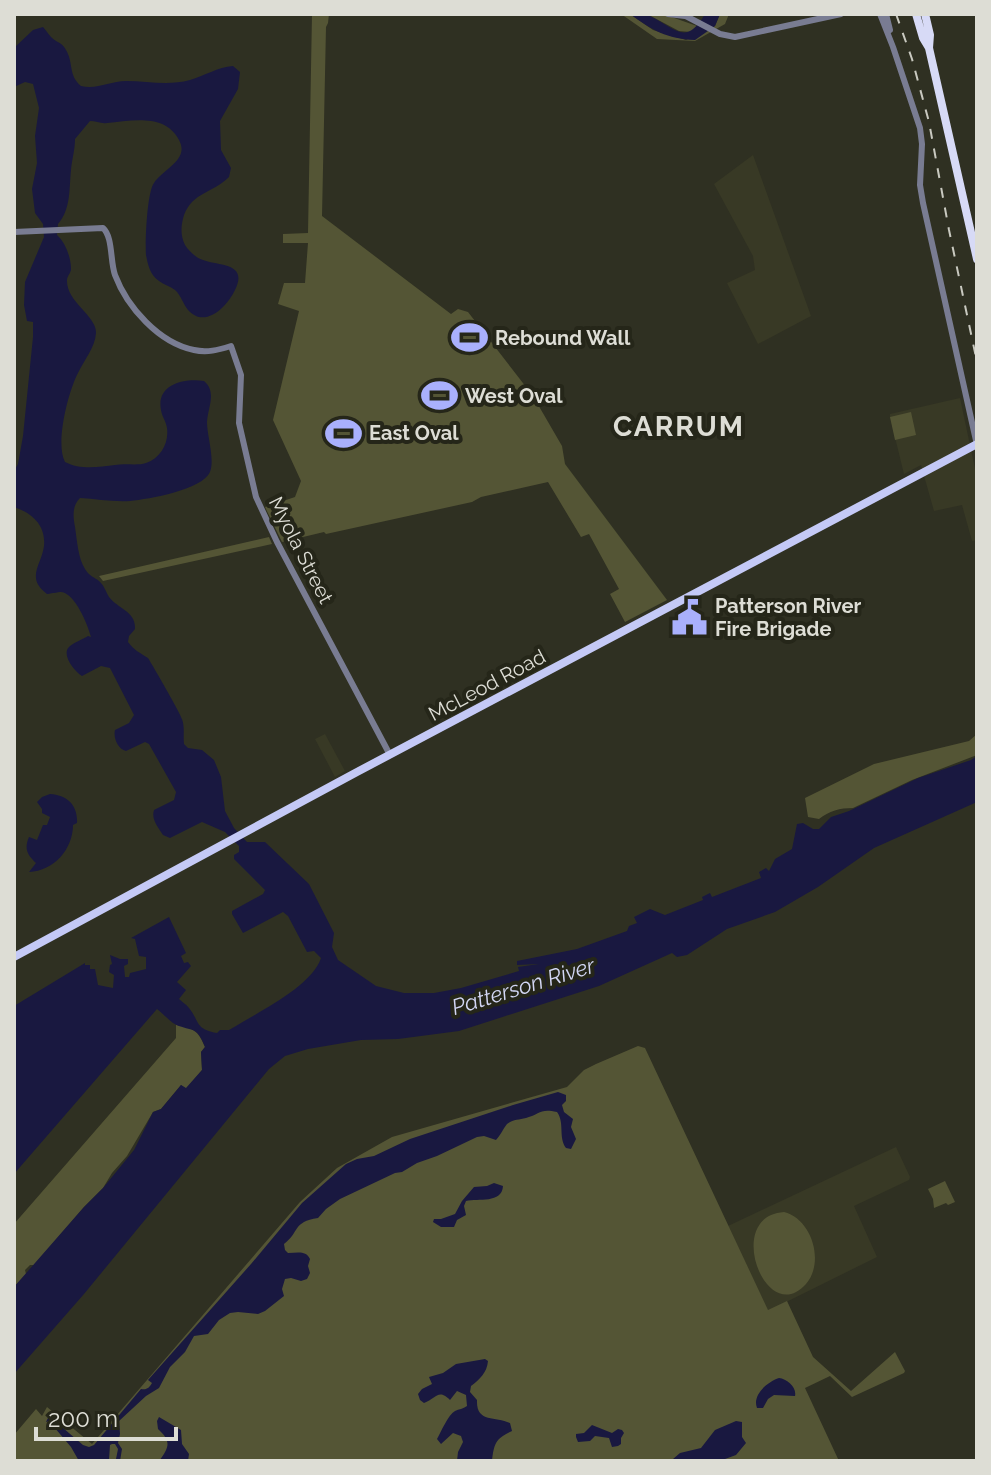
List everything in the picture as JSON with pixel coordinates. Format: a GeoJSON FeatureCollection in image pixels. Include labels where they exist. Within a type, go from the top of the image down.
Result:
{"type":"FeatureCollection","features":[{"type":"Feature","properties":{"kind":"highway"},"geometry":{"type":"LineString","coordinates":[[916,14],[929,48]]}},
{"type":"Feature","properties":{"kind":"highway"},"geometry":{"type":"LineString","coordinates":[[925,14],[930,35],[929,48],[977,259]]}},
{"type":"Feature","properties":{"kind":"main road","name":"McLeod Road"},"geometry":{"type":"LineString","coordinates":[[14,957],[977,444]]}},
{"type":"Feature","properties":{"kind":"street"},"geometry":{"type":"LineString","coordinates":[[668,14],[684,15],[715,32],[735,37],[841,14]]}},
{"type":"Feature","properties":{"kind":"street"},"geometry":{"type":"LineString","coordinates":[[880,14],[920,128],[923,203],[977,444]]}},
{"type":"Feature","properties":{"kind":"street"},"geometry":{"type":"LineString","coordinates":[[886,14],[893,47]]}},
{"type":"Feature","properties":{"kind":"street","name":"Myola Street"},"geometry":{"type":"LineString","coordinates":[[14,232],[106,230],[111,259],[122,290],[141,316],[164,336],[193,350],[211,352],[231,346],[241,375],[239,423],[256,497],[390,755]]}},
{"type":"Feature","properties":{"kind":"shaded area"},"geometry":{"type":"Polygon","coordinates":[[[312,14],[329,14],[326,27],[322,216],[451,314],[458,309],[468,312],[533,396],[562,446],[565,464],[667,600],[625,622],[610,594],[619,589],[589,534],[581,537],[548,482],[481,497],[472,502],[282,542],[265,507],[295,497],[301,481],[273,420],[299,311],[278,304],[284,283],[305,283],[308,243],[283,243],[283,234],[308,233],[312,14]]]}},
{"type":"Feature","properties":{"kind":"shaded area"},"geometry":{"type":"Polygon","coordinates":[[[621,14],[630,14],[653,30],[686,40],[715,26],[720,14],[729,14],[725,24],[695,41],[657,39],[621,14]]]}},
{"type":"Feature","properties":{"kind":"shaded area"},"geometry":{"type":"Polygon","coordinates":[[[647,14],[663,14],[697,26],[691,32],[679,31],[647,14]]]}},
{"type":"Feature","properties":{"kind":"shaded area"},"geometry":{"type":"Polygon","coordinates":[[[753,155],[811,316],[758,344],[727,283],[755,270],[753,256],[714,184],[753,155]]]}},
{"type":"Feature","properties":{"kind":"shaded area"},"geometry":{"type":"Polygon","coordinates":[[[960,398],[977,478],[977,540],[972,541],[962,505],[934,511],[921,465],[904,474],[890,417],[890,414],[960,398]]]}},
{"type":"Feature","properties":{"kind":"shaded area"},"geometry":{"type":"Polygon","coordinates":[[[911,412],[916,435],[895,440],[890,417],[911,412]]]}},
{"type":"Feature","properties":{"kind":"shaded area"},"geometry":{"type":"Polygon","coordinates":[[[269,537],[272,544],[103,581],[99,576],[269,537]]]}},
{"type":"Feature","properties":{"kind":"shaded area"},"geometry":{"type":"Polygon","coordinates":[[[325,734],[345,771],[335,777],[315,739],[325,734]]]}},
{"type":"Feature","properties":{"kind":"shaded area"},"geometry":{"type":"Polygon","coordinates":[[[977,734],[977,755],[912,780],[853,808],[835,810],[819,819],[808,817],[805,798],[874,764],[969,741],[977,734]]]}},
{"type":"Feature","properties":{"kind":"shaded area"},"geometry":{"type":"Polygon","coordinates":[[[176,1025],[191,1029],[200,1037],[205,1047],[201,1052],[202,1070],[186,1089],[181,1085],[161,1109],[153,1112],[127,1156],[103,1188],[34,1265],[25,1270],[26,1274],[14,1287],[14,1224],[176,1038],[176,1025]]]}},
{"type":"Feature","properties":{"kind":"shaded area"},"geometry":{"type":"Polygon","coordinates":[[[638,1046],[645,1048],[768,1310],[787,1301],[813,1357],[851,1391],[895,1352],[905,1371],[852,1397],[830,1376],[805,1388],[839,1461],[14,1461],[14,1435],[36,1409],[42,1416],[47,1407],[92,1444],[300,1202],[337,1168],[392,1137],[567,1087],[584,1070],[638,1046]]]}},
{"type":"Feature","properties":{"kind":"shaded area"},"geometry":{"type":"Polygon","coordinates":[[[896,1147],[909,1180],[854,1206],[877,1257],[768,1311],[728,1226],[896,1147]]]}},
{"type":"Feature","properties":{"kind":"shaded area"},"geometry":{"type":"Polygon","coordinates":[[[945,1181],[955,1202],[934,1208],[928,1189],[945,1181]]]}},
{"type":"Feature","properties":{"kind":"shaded area"},"geometry":{"type":"Polygon","coordinates":[[[784,1212],[802,1223],[813,1242],[815,1253],[812,1275],[806,1284],[791,1294],[777,1292],[765,1282],[757,1266],[754,1248],[756,1231],[766,1218],[784,1212]]]}},
{"type":"Feature","properties":{"kind":"water"},"geometry":{"type":"Polygon","coordinates":[[[630,14],[648,15],[673,29],[686,32],[692,30],[705,14],[720,14],[715,26],[695,40],[660,33],[630,14]]]}},
{"type":"Feature","properties":{"kind":"water","name":"Patterson River"},"geometry":{"type":"Polygon","coordinates":[[[43,27],[64,47],[74,78],[81,86],[126,81],[182,82],[233,66],[240,72],[238,89],[220,121],[221,150],[231,168],[229,177],[188,207],[182,226],[183,241],[193,254],[230,267],[238,274],[231,297],[221,309],[208,317],[195,315],[188,310],[175,290],[156,279],[146,255],[152,188],[181,153],[179,140],[173,131],[156,122],[90,121],[75,139],[69,199],[58,224],[57,235],[70,260],[68,288],[92,321],[96,333],[67,405],[62,454],[65,462],[83,467],[151,461],[160,454],[167,439],[161,410],[163,394],[180,382],[204,381],[208,385],[211,395],[207,422],[212,461],[210,472],[186,489],[149,498],[124,501],[80,498],[74,515],[79,554],[90,575],[133,618],[135,629],[128,642],[148,658],[177,708],[183,722],[184,744],[188,748],[202,750],[214,760],[221,777],[225,811],[234,828],[247,842],[265,842],[309,884],[334,933],[332,947],[338,960],[376,986],[404,993],[434,993],[461,988],[519,971],[518,967],[539,964],[517,965],[517,961],[577,949],[627,931],[629,926],[637,923],[634,917],[650,909],[665,915],[703,900],[702,897],[710,893],[712,897],[761,878],[759,872],[766,868],[769,871],[775,859],[792,849],[797,824],[819,829],[831,817],[918,778],[977,756],[977,802],[874,848],[775,912],[727,929],[687,955],[677,957],[672,953],[599,986],[459,1031],[361,1040],[285,1056],[269,1069],[14,1374],[14,1287],[134,1150],[153,1112],[161,1109],[181,1085],[186,1088],[202,1070],[201,1052],[205,1047],[195,1031],[173,1023],[157,1009],[14,1174],[14,1006],[85,963],[90,965],[90,969],[95,969],[98,985],[113,988],[114,975],[109,972],[112,964],[110,955],[128,959],[128,964],[124,966],[125,977],[146,969],[146,957],[139,956],[135,939],[131,938],[169,917],[186,953],[181,956],[184,963],[188,962],[191,966],[177,982],[186,990],[179,999],[201,1027],[217,1033],[229,1030],[284,997],[307,978],[321,958],[314,951],[307,952],[283,912],[243,933],[232,911],[265,890],[234,859],[239,846],[225,832],[202,822],[170,838],[163,835],[153,813],[174,800],[176,792],[149,744],[145,742],[126,751],[117,743],[115,730],[129,723],[134,715],[110,668],[101,666],[82,676],[70,663],[67,654],[69,647],[91,637],[80,610],[71,598],[61,592],[47,594],[40,588],[36,571],[43,553],[43,532],[32,516],[14,507],[14,471],[23,436],[33,337],[33,322],[27,321],[24,305],[25,282],[44,237],[43,224],[35,213],[32,189],[37,163],[35,136],[39,108],[33,84],[25,82],[14,87],[14,48],[33,30],[43,27]]]}},
{"type":"Feature","properties":{"kind":"water"},"geometry":{"type":"Polygon","coordinates":[[[50,794],[62,796],[70,802],[76,811],[77,823],[73,825],[70,842],[60,857],[46,868],[29,872],[36,863],[27,851],[29,837],[37,840],[50,817],[42,813],[37,802],[50,794]]]}},
{"type":"Feature","properties":{"kind":"water"},"geometry":{"type":"Polygon","coordinates":[[[558,1092],[566,1095],[562,1105],[564,1112],[573,1119],[571,1127],[576,1139],[571,1149],[564,1144],[557,1112],[543,1111],[509,1122],[496,1140],[477,1137],[395,1173],[340,1199],[318,1218],[300,1225],[284,1244],[288,1253],[306,1254],[310,1259],[307,1279],[285,1279],[282,1289],[284,1296],[265,1311],[258,1314],[230,1313],[219,1320],[208,1334],[194,1336],[185,1352],[170,1367],[159,1388],[119,1421],[120,1461],[112,1461],[116,1459],[118,1449],[112,1444],[111,1461],[79,1461],[49,1421],[46,1422],[49,1416],[83,1445],[94,1445],[141,1389],[150,1386],[152,1383],[148,1380],[302,1203],[346,1164],[374,1156],[410,1139],[558,1092]]]}},
{"type":"Feature","properties":{"kind":"water"},"geometry":{"type":"Polygon","coordinates":[[[494,1183],[503,1186],[502,1192],[494,1198],[466,1201],[466,1215],[457,1220],[454,1227],[441,1227],[433,1222],[434,1219],[455,1214],[474,1187],[494,1183]]]}},
{"type":"Feature","properties":{"kind":"water"},"geometry":{"type":"Polygon","coordinates":[[[488,1361],[486,1369],[471,1386],[470,1392],[483,1416],[510,1423],[512,1431],[497,1442],[492,1461],[457,1461],[463,1442],[461,1436],[453,1433],[441,1444],[437,1439],[452,1413],[467,1406],[466,1395],[457,1391],[450,1400],[440,1395],[424,1403],[418,1394],[432,1384],[429,1377],[443,1373],[456,1364],[488,1361]]]}},
{"type":"Feature","properties":{"kind":"water"},"geometry":{"type":"Polygon","coordinates":[[[779,1378],[791,1384],[795,1396],[774,1395],[763,1408],[757,1408],[757,1398],[762,1390],[779,1378]]]}},
{"type":"Feature","properties":{"kind":"water"},"geometry":{"type":"Polygon","coordinates":[[[159,1417],[181,1430],[182,1444],[189,1454],[188,1461],[159,1461],[168,1444],[158,1429],[159,1417]]]}},
{"type":"Feature","properties":{"kind":"water"},"geometry":{"type":"Polygon","coordinates":[[[736,1421],[742,1422],[742,1437],[746,1443],[736,1455],[725,1459],[657,1461],[673,1459],[680,1453],[701,1448],[715,1430],[736,1421]]]}},
{"type":"Feature","properties":{"kind":"water"},"geometry":{"type":"Polygon","coordinates":[[[592,1425],[612,1433],[622,1430],[621,1444],[612,1447],[609,1438],[595,1436],[590,1441],[578,1442],[576,1434],[584,1433],[592,1425]]]}},
{"type":"Feature","properties":{"kind":"railway"},"geometry":{"type":"LineString","coordinates":[[896,14],[929,122],[977,362]]}},
{"type":"Feature","properties":{"kind":"place","name":"Rebound Wall"},"geometry":{"type":"Point","coordinates":[469,338]}},
{"type":"Feature","properties":{"kind":"place","name":"West Oval"},"geometry":{"type":"Point","coordinates":[439,396]}},
{"type":"Feature","properties":{"kind":"place","name":"East Oval"},"geometry":{"type":"Point","coordinates":[343,433]}},
{"type":"Feature","properties":{"kind":"place","name":"Patterson River Fire Brigade"},"geometry":{"type":"Point","coordinates":[689,618]}},
{"type":"Feature","properties":{"kind":"district","name":"CARRUM"},"geometry":{"type":"Point","coordinates":[679,426]}}]}
